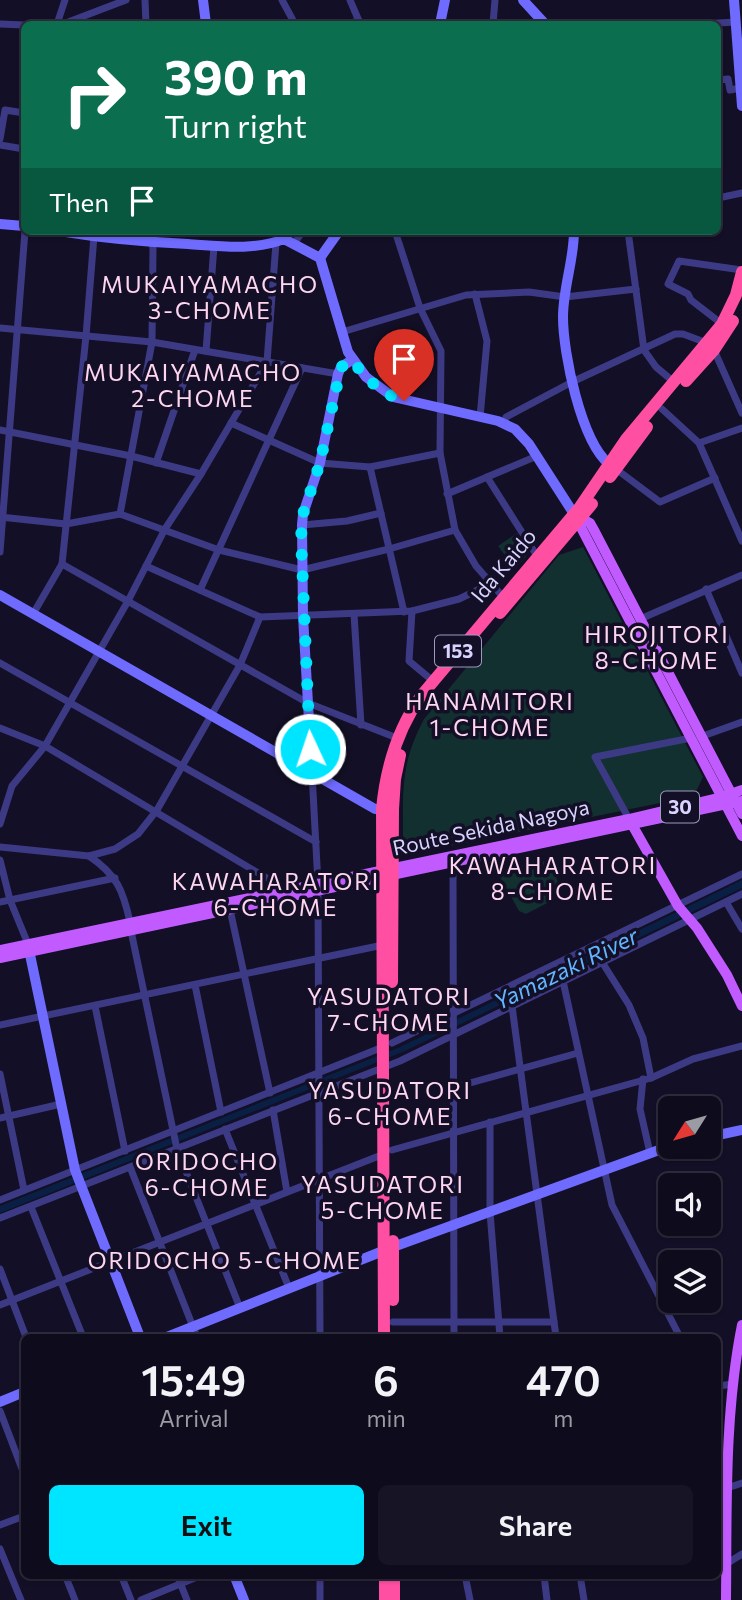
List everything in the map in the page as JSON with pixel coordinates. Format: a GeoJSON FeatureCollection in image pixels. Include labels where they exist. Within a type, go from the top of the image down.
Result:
{"type":"FeatureCollection","features":[{"type":"Feature","properties":{"kind":"highway","name":"Ida Kaido"},"geometry":{"type":"LineString","coordinates":[[388,809],[400,754],[419,713],[578,518],[613,467],[634,429],[731,325],[740,297],[742,271]]}},
{"type":"Feature","properties":{"kind":"highway","name":"Ida Kaido"},"geometry":{"type":"LineString","coordinates":[[613,467],[710,347],[740,297]]}},
{"type":"Feature","properties":{"kind":"highway","name":"Ida Kaido"},"geometry":{"type":"LineString","coordinates":[[384,1334],[388,1249],[388,809],[385,780],[397,738],[410,712],[537,556],[578,518]]}},
{"type":"Feature","properties":{"kind":"highway","name":"Ida Kaido"},"geometry":{"type":"LineString","coordinates":[[388,873],[384,944],[388,1046]]}},
{"type":"Feature","properties":{"kind":"highway","name":"Ida Kaido"},"geometry":{"type":"LineString","coordinates":[[388,1249],[393,1334]]}},
{"type":"Feature","properties":{"kind":"highway"},"geometry":{"type":"LineString","coordinates":[[385,1579],[385,1600]]}},
{"type":"Feature","properties":{"kind":"highway"},"geometry":{"type":"LineString","coordinates":[[394,1579],[394,1600]]}},
{"type":"Feature","properties":{"kind":"main road"},"geometry":{"type":"LineString","coordinates":[[578,518],[595,532],[696,737]]}},
{"type":"Feature","properties":{"kind":"main road"},"geometry":{"type":"LineString","coordinates":[[578,518],[696,737],[742,814]]}},
{"type":"Feature","properties":{"kind":"main road"},"geometry":{"type":"LineString","coordinates":[[733,799],[742,836]]}},
{"type":"Feature","properties":{"kind":"main road","name":"Route Sekida Nagoya"},"geometry":{"type":"LineString","coordinates":[[388,873],[453,863],[733,799]]}},
{"type":"Feature","properties":{"kind":"main road"},"geometry":{"type":"LineString","coordinates":[[631,822],[679,906],[727,975],[742,1006]]}},
{"type":"Feature","properties":{"kind":"main road","name":"Route Sekida Nagoya"},"geometry":{"type":"LineString","coordinates":[[0,950],[28,948],[631,822]]}},
{"type":"Feature","properties":{"kind":"main road","name":"Route Sekida Nagoya"},"geometry":{"type":"LineString","coordinates":[[230,906],[285,889],[318,888]]}},
{"type":"Feature","properties":{"kind":"main road","name":"Route Sekida Nagoya"},"geometry":{"type":"LineString","coordinates":[[0,958],[28,948]]}},
{"type":"Feature","properties":{"kind":"main road"},"geometry":{"type":"LineString","coordinates":[[726,1600],[722,1504],[727,1488],[723,1456],[736,1381],[742,1325]]}},
{"type":"Feature","properties":{"kind":"street"},"geometry":{"type":"LineString","coordinates":[[58,21],[65,0]]}},
{"type":"Feature","properties":{"kind":"street"},"geometry":{"type":"LineString","coordinates":[[71,21],[126,0]]}},
{"type":"Feature","properties":{"kind":"street"},"geometry":{"type":"LineString","coordinates":[[145,0],[146,21]]}},
{"type":"Feature","properties":{"kind":"street"},"geometry":{"type":"LineString","coordinates":[[203,0],[206,21]]}},
{"type":"Feature","properties":{"kind":"street"},"geometry":{"type":"LineString","coordinates":[[282,0],[293,21]]}},
{"type":"Feature","properties":{"kind":"street"},"geometry":{"type":"LineString","coordinates":[[349,0],[360,21]]}},
{"type":"Feature","properties":{"kind":"street"},"geometry":{"type":"LineString","coordinates":[[441,21],[445,0]]}},
{"type":"Feature","properties":{"kind":"street"},"geometry":{"type":"LineString","coordinates":[[493,21],[495,0]]}},
{"type":"Feature","properties":{"kind":"street"},"geometry":{"type":"LineString","coordinates":[[523,0],[542,21]]}},
{"type":"Feature","properties":{"kind":"street"},"geometry":{"type":"LineString","coordinates":[[735,4],[742,106]]}},
{"type":"Feature","properties":{"kind":"street"},"geometry":{"type":"LineString","coordinates":[[721,23],[736,22]]}},
{"type":"Feature","properties":{"kind":"street"},"geometry":{"type":"LineString","coordinates":[[0,24],[21,25]]}},
{"type":"Feature","properties":{"kind":"street"},"geometry":{"type":"LineString","coordinates":[[721,80],[728,79],[730,90],[741,89]]}},
{"type":"Feature","properties":{"kind":"street"},"geometry":{"type":"LineString","coordinates":[[0,139],[5,110],[21,113]]}},
{"type":"Feature","properties":{"kind":"street"},"geometry":{"type":"LineString","coordinates":[[0,145],[21,148]]}},
{"type":"Feature","properties":{"kind":"street"},"geometry":{"type":"LineString","coordinates":[[721,197],[742,193]]}},
{"type":"Feature","properties":{"kind":"street"},"geometry":{"type":"LineString","coordinates":[[0,224],[21,226]]}},
{"type":"Feature","properties":{"kind":"street"},"geometry":{"type":"LineString","coordinates":[[0,552],[4,431],[19,330],[25,235]]}},
{"type":"Feature","properties":{"kind":"street"},"geometry":{"type":"LineString","coordinates":[[87,235],[151,237],[214,246],[243,247],[282,240],[320,258],[352,360],[374,385],[393,397],[504,423],[525,438],[578,518]]}},
{"type":"Feature","properties":{"kind":"street"},"geometry":{"type":"LineString","coordinates":[[320,258],[336,235]]}},
{"type":"Feature","properties":{"kind":"street"},"geometry":{"type":"LineString","coordinates":[[396,235],[419,308],[441,351],[440,453],[455,530],[476,566],[503,597]]}},
{"type":"Feature","properties":{"kind":"street"},"geometry":{"type":"LineString","coordinates":[[574,235],[563,318],[572,382],[596,450],[613,467],[660,502],[715,478]]}},
{"type":"Feature","properties":{"kind":"street"},"geometry":{"type":"LineString","coordinates":[[629,235],[644,350],[656,367],[675,382]]}},
{"type":"Feature","properties":{"kind":"street"},"geometry":{"type":"LineString","coordinates":[[33,614],[61,564],[75,446],[94,236]]}},
{"type":"Feature","properties":{"kind":"street"},"geometry":{"type":"LineString","coordinates":[[120,514],[152,342],[151,237]]}},
{"type":"Feature","properties":{"kind":"street"},"geometry":{"type":"LineString","coordinates":[[0,824],[4,792],[45,746],[128,601],[165,530],[267,362],[282,240]]}},
{"type":"Feature","properties":{"kind":"street"},"geometry":{"type":"LineString","coordinates":[[206,351],[214,246]]}},
{"type":"Feature","properties":{"kind":"street"},"geometry":{"type":"LineString","coordinates":[[722,324],[691,300],[688,294],[668,284],[679,261],[742,271]]}},
{"type":"Feature","properties":{"kind":"street"},"geometry":{"type":"LineString","coordinates":[[342,332],[475,294],[529,292],[565,297],[636,289]]}},
{"type":"Feature","properties":{"kind":"street"},"geometry":{"type":"LineString","coordinates":[[475,294],[487,341],[480,417]]}},
{"type":"Feature","properties":{"kind":"street"},"geometry":{"type":"LineString","coordinates":[[0,328],[152,342],[338,374]]}},
{"type":"Feature","properties":{"kind":"street"},"geometry":{"type":"LineString","coordinates":[[504,423],[506,417],[572,382],[675,334],[683,334],[710,347],[742,413]]}},
{"type":"Feature","properties":{"kind":"street"},"geometry":{"type":"LineString","coordinates":[[156,463],[195,350]]}},
{"type":"Feature","properties":{"kind":"street"},"geometry":{"type":"LineString","coordinates":[[320,1334],[318,888],[303,615],[302,525],[303,514],[320,463],[338,374],[341,367],[352,360]]}},
{"type":"Feature","properties":{"kind":"street"},"geometry":{"type":"LineString","coordinates":[[200,590],[302,368]]}},
{"type":"Feature","properties":{"kind":"street"},"geometry":{"type":"LineString","coordinates":[[662,409],[699,443],[742,541]]}},
{"type":"Feature","properties":{"kind":"street"},"geometry":{"type":"LineString","coordinates":[[231,423],[320,463],[370,467],[440,453]]}},
{"type":"Feature","properties":{"kind":"street"},"geometry":{"type":"LineString","coordinates":[[699,443],[742,428]]}},
{"type":"Feature","properties":{"kind":"street"},"geometry":{"type":"LineString","coordinates":[[4,431],[131,456],[201,474]]}},
{"type":"Feature","properties":{"kind":"street"},"geometry":{"type":"LineString","coordinates":[[447,494],[537,456]]}},
{"type":"Feature","properties":{"kind":"street"},"geometry":{"type":"LineString","coordinates":[[370,467],[389,549],[408,612],[409,661],[433,681]]}},
{"type":"Feature","properties":{"kind":"street"},"geometry":{"type":"LineString","coordinates":[[487,477],[537,556]]}},
{"type":"Feature","properties":{"kind":"street"},"geometry":{"type":"LineString","coordinates":[[302,525],[347,521],[381,513]]}},
{"type":"Feature","properties":{"kind":"street"},"geometry":{"type":"LineString","coordinates":[[2,518],[66,524],[120,514],[219,550],[302,570],[455,530]]}},
{"type":"Feature","properties":{"kind":"street"},"geometry":{"type":"LineString","coordinates":[[61,564],[308,703],[397,738]]}},
{"type":"Feature","properties":{"kind":"street"},"geometry":{"type":"LineString","coordinates":[[146,566],[260,617],[408,612],[459,599],[490,584]]}},
{"type":"Feature","properties":{"kind":"street"},"geometry":{"type":"LineString","coordinates":[[640,619],[742,575]]}},
{"type":"Feature","properties":{"kind":"street"},"geometry":{"type":"LineString","coordinates":[[706,589],[742,673]]}},
{"type":"Feature","properties":{"kind":"street"},"geometry":{"type":"LineString","coordinates":[[0,595],[375,809],[388,809]]}},
{"type":"Feature","properties":{"kind":"street"},"geometry":{"type":"LineString","coordinates":[[354,614],[361,725]]}},
{"type":"Feature","properties":{"kind":"street"},"geometry":{"type":"LineString","coordinates":[[0,847],[89,856],[107,852],[143,829],[157,810],[240,664],[260,617]]}},
{"type":"Feature","properties":{"kind":"street"},"geometry":{"type":"LineString","coordinates":[[0,663],[316,842]]}},
{"type":"Feature","properties":{"kind":"street"},"geometry":{"type":"LineString","coordinates":[[631,822],[595,757],[696,737],[742,722]]}},
{"type":"Feature","properties":{"kind":"street"},"geometry":{"type":"LineString","coordinates":[[0,727],[45,746],[157,810],[285,889]]}},
{"type":"Feature","properties":{"kind":"street"},"geometry":{"type":"LineString","coordinates":[[89,856],[105,867],[120,887],[177,1148],[240,1308]]}},
{"type":"Feature","properties":{"kind":"street"},"geometry":{"type":"LineString","coordinates":[[0,860],[10,900],[28,948],[75,1170],[139,1334]]}},
{"type":"Feature","properties":{"kind":"street"},"geometry":{"type":"LineString","coordinates":[[453,863],[454,1334]]}},
{"type":"Feature","properties":{"kind":"street"},"geometry":{"type":"LineString","coordinates":[[0,1200],[388,1046],[742,874]]}},
{"type":"Feature","properties":{"kind":"street"},"geometry":{"type":"LineString","coordinates":[[0,902],[115,878]]}},
{"type":"Feature","properties":{"kind":"street"},"geometry":{"type":"LineString","coordinates":[[0,1219],[388,1064],[742,894]]}},
{"type":"Feature","properties":{"kind":"street"},"geometry":{"type":"LineString","coordinates":[[726,902],[742,929]]}},
{"type":"Feature","properties":{"kind":"street"},"geometry":{"type":"LineString","coordinates":[[230,906],[270,1093]]}},
{"type":"Feature","properties":{"kind":"street"},"geometry":{"type":"LineString","coordinates":[[0,1025],[384,944]]}},
{"type":"Feature","properties":{"kind":"street"},"geometry":{"type":"LineString","coordinates":[[602,962],[629,1005],[643,1038],[647,1079],[640,1109],[650,1153]]}},
{"type":"Feature","properties":{"kind":"street"},"geometry":{"type":"LineString","coordinates":[[556,965],[563,981],[612,1205],[678,1334]]}},
{"type":"Feature","properties":{"kind":"street"},"geometry":{"type":"LineString","coordinates":[[195,985],[221,1112]]}},
{"type":"Feature","properties":{"kind":"street"},"geometry":{"type":"LineString","coordinates":[[95,1006],[125,1151]]}},
{"type":"Feature","properties":{"kind":"street"},"geometry":{"type":"LineString","coordinates":[[512,1006],[556,1334]]}},
{"type":"Feature","properties":{"kind":"street"},"geometry":{"type":"LineString","coordinates":[[0,1305],[388,1152],[586,1094],[647,1079],[693,1059],[742,1046]]}},
{"type":"Feature","properties":{"kind":"street"},"geometry":{"type":"LineString","coordinates":[[452,1088],[578,1053]]}},
{"type":"Feature","properties":{"kind":"street"},"geometry":{"type":"LineString","coordinates":[[0,1074],[24,1190]]}},
{"type":"Feature","properties":{"kind":"street"},"geometry":{"type":"LineString","coordinates":[[0,1118],[61,1104]]}},
{"type":"Feature","properties":{"kind":"street"},"geometry":{"type":"LineString","coordinates":[[273,1110],[287,1192]]}},
{"type":"Feature","properties":{"kind":"street"},"geometry":{"type":"LineString","coordinates":[[489,1122],[490,1212],[500,1334]]}},
{"type":"Feature","properties":{"kind":"street"},"geometry":{"type":"LineString","coordinates":[[225,1129],[289,1288]]}},
{"type":"Feature","properties":{"kind":"street"},"geometry":{"type":"LineString","coordinates":[[721,1134],[742,1130]]}},
{"type":"Feature","properties":{"kind":"street"},"geometry":{"type":"LineString","coordinates":[[130,1167],[195,1332],[240,1308],[319,1276],[658,1150]]}},
{"type":"Feature","properties":{"kind":"street"},"geometry":{"type":"LineString","coordinates":[[31,1207],[82,1334]]}},
{"type":"Feature","properties":{"kind":"street"},"geometry":{"type":"LineString","coordinates":[[0,1269],[25,1334]]}},
{"type":"Feature","properties":{"kind":"street"},"geometry":{"type":"LineString","coordinates":[[393,1322],[554,1322]]}},
{"type":"Feature","properties":{"kind":"street"},"geometry":{"type":"LineString","coordinates":[[0,1402],[21,1393]]}},
{"type":"Feature","properties":{"kind":"street"},"geometry":{"type":"LineString","coordinates":[[0,1411],[21,1466]]}},
{"type":"Feature","properties":{"kind":"street"},"geometry":{"type":"LineString","coordinates":[[727,1488],[742,1483]]}},
{"type":"Feature","properties":{"kind":"street"},"geometry":{"type":"LineString","coordinates":[[0,1525],[21,1517]]}},
{"type":"Feature","properties":{"kind":"street"},"geometry":{"type":"LineString","coordinates":[[0,1549],[21,1600]]}},
{"type":"Feature","properties":{"kind":"street"},"geometry":{"type":"LineString","coordinates":[[726,1564],[742,1554]]}},
{"type":"Feature","properties":{"kind":"street"},"geometry":{"type":"LineString","coordinates":[[67,1579],[75,1600]]}},
{"type":"Feature","properties":{"kind":"street"},"geometry":{"type":"LineString","coordinates":[[123,1579],[131,1600]]}},
{"type":"Feature","properties":{"kind":"street"},"geometry":{"type":"LineString","coordinates":[[178,1579],[187,1600]]}},
{"type":"Feature","properties":{"kind":"street"},"geometry":{"type":"LineString","coordinates":[[141,1600],[192,1579]]}},
{"type":"Feature","properties":{"kind":"street"},"geometry":{"type":"LineString","coordinates":[[236,1579],[244,1600]]}},
{"type":"Feature","properties":{"kind":"street"},"geometry":{"type":"LineString","coordinates":[[320,1579],[320,1600]]}},
{"type":"Feature","properties":{"kind":"street"},"geometry":{"type":"LineString","coordinates":[[466,1579],[470,1600]]}},
{"type":"Feature","properties":{"kind":"street"},"geometry":{"type":"LineString","coordinates":[[544,1579],[547,1600]]}},
{"type":"Feature","properties":{"kind":"street"},"geometry":{"type":"LineString","coordinates":[[581,1579],[584,1600]]}},
{"type":"Feature","properties":{"kind":"green space"},"geometry":{"type":"Polygon","coordinates":[[[517,533],[529,553],[515,569],[498,546],[517,533]]]}},
{"type":"Feature","properties":{"kind":"green space"},"geometry":{"type":"Polygon","coordinates":[[[583,547],[703,777],[694,796],[416,853],[403,841],[403,793],[407,764],[424,719],[559,555],[583,547]]]}},
{"type":"Feature","properties":{"kind":"green space"},"geometry":{"type":"Polygon","coordinates":[[[552,860],[561,896],[526,914],[519,911],[500,877],[501,869],[552,860]]]}},
{"type":"Feature","properties":{"kind":"water","name":"Yamazaki River"},"geometry":{"type":"Polygon","coordinates":[[[742,880],[742,888],[405,1051],[0,1213],[0,1206],[400,1047],[742,880]]]}},
{"type":"Feature","properties":{"kind":"district","name":"MUKAIYAMACHO 3-CHOME"},"geometry":{"type":"Point","coordinates":[210,298]}},
{"type":"Feature","properties":{"kind":"district","name":"MUKAIYAMACHO 2-CHOME"},"geometry":{"type":"Point","coordinates":[193,386]}},
{"type":"Feature","properties":{"kind":"district","name":"HIROJITORI 8-CHOME"},"geometry":{"type":"Point","coordinates":[657,648]}},
{"type":"Feature","properties":{"kind":"district","name":"HANAMITORI 1-CHOME"},"geometry":{"type":"Point","coordinates":[490,715]}},
{"type":"Feature","properties":{"kind":"district","name":"KAWAHARATORI 8-CHOME"},"geometry":{"type":"Point","coordinates":[553,879]}},
{"type":"Feature","properties":{"kind":"district","name":"KAWAHARATORI 6-CHOME"},"geometry":{"type":"Point","coordinates":[276,895]}},
{"type":"Feature","properties":{"kind":"district","name":"YASUDATORI 7-CHOME"},"geometry":{"type":"Point","coordinates":[389,1010]}},
{"type":"Feature","properties":{"kind":"district","name":"YASUDATORI 6-CHOME"},"geometry":{"type":"Point","coordinates":[390,1104]}},
{"type":"Feature","properties":{"kind":"district","name":"ORIDOCHO 6-CHOME"},"geometry":{"type":"Point","coordinates":[207,1175]}},
{"type":"Feature","properties":{"kind":"district","name":"YASUDATORI 5-CHOME"},"geometry":{"type":"Point","coordinates":[383,1198]}},
{"type":"Feature","properties":{"kind":"district","name":"ORIDOCHO 5-CHOME"},"geometry":{"type":"Point","coordinates":[225,1261]}},
{"type":"Feature","properties":{"kind":"route"},"geometry":{"type":"LineString","coordinates":[[310,749],[301,537],[303,514],[320,463],[341,367],[352,360],[374,385],[404,401]]}}]}
